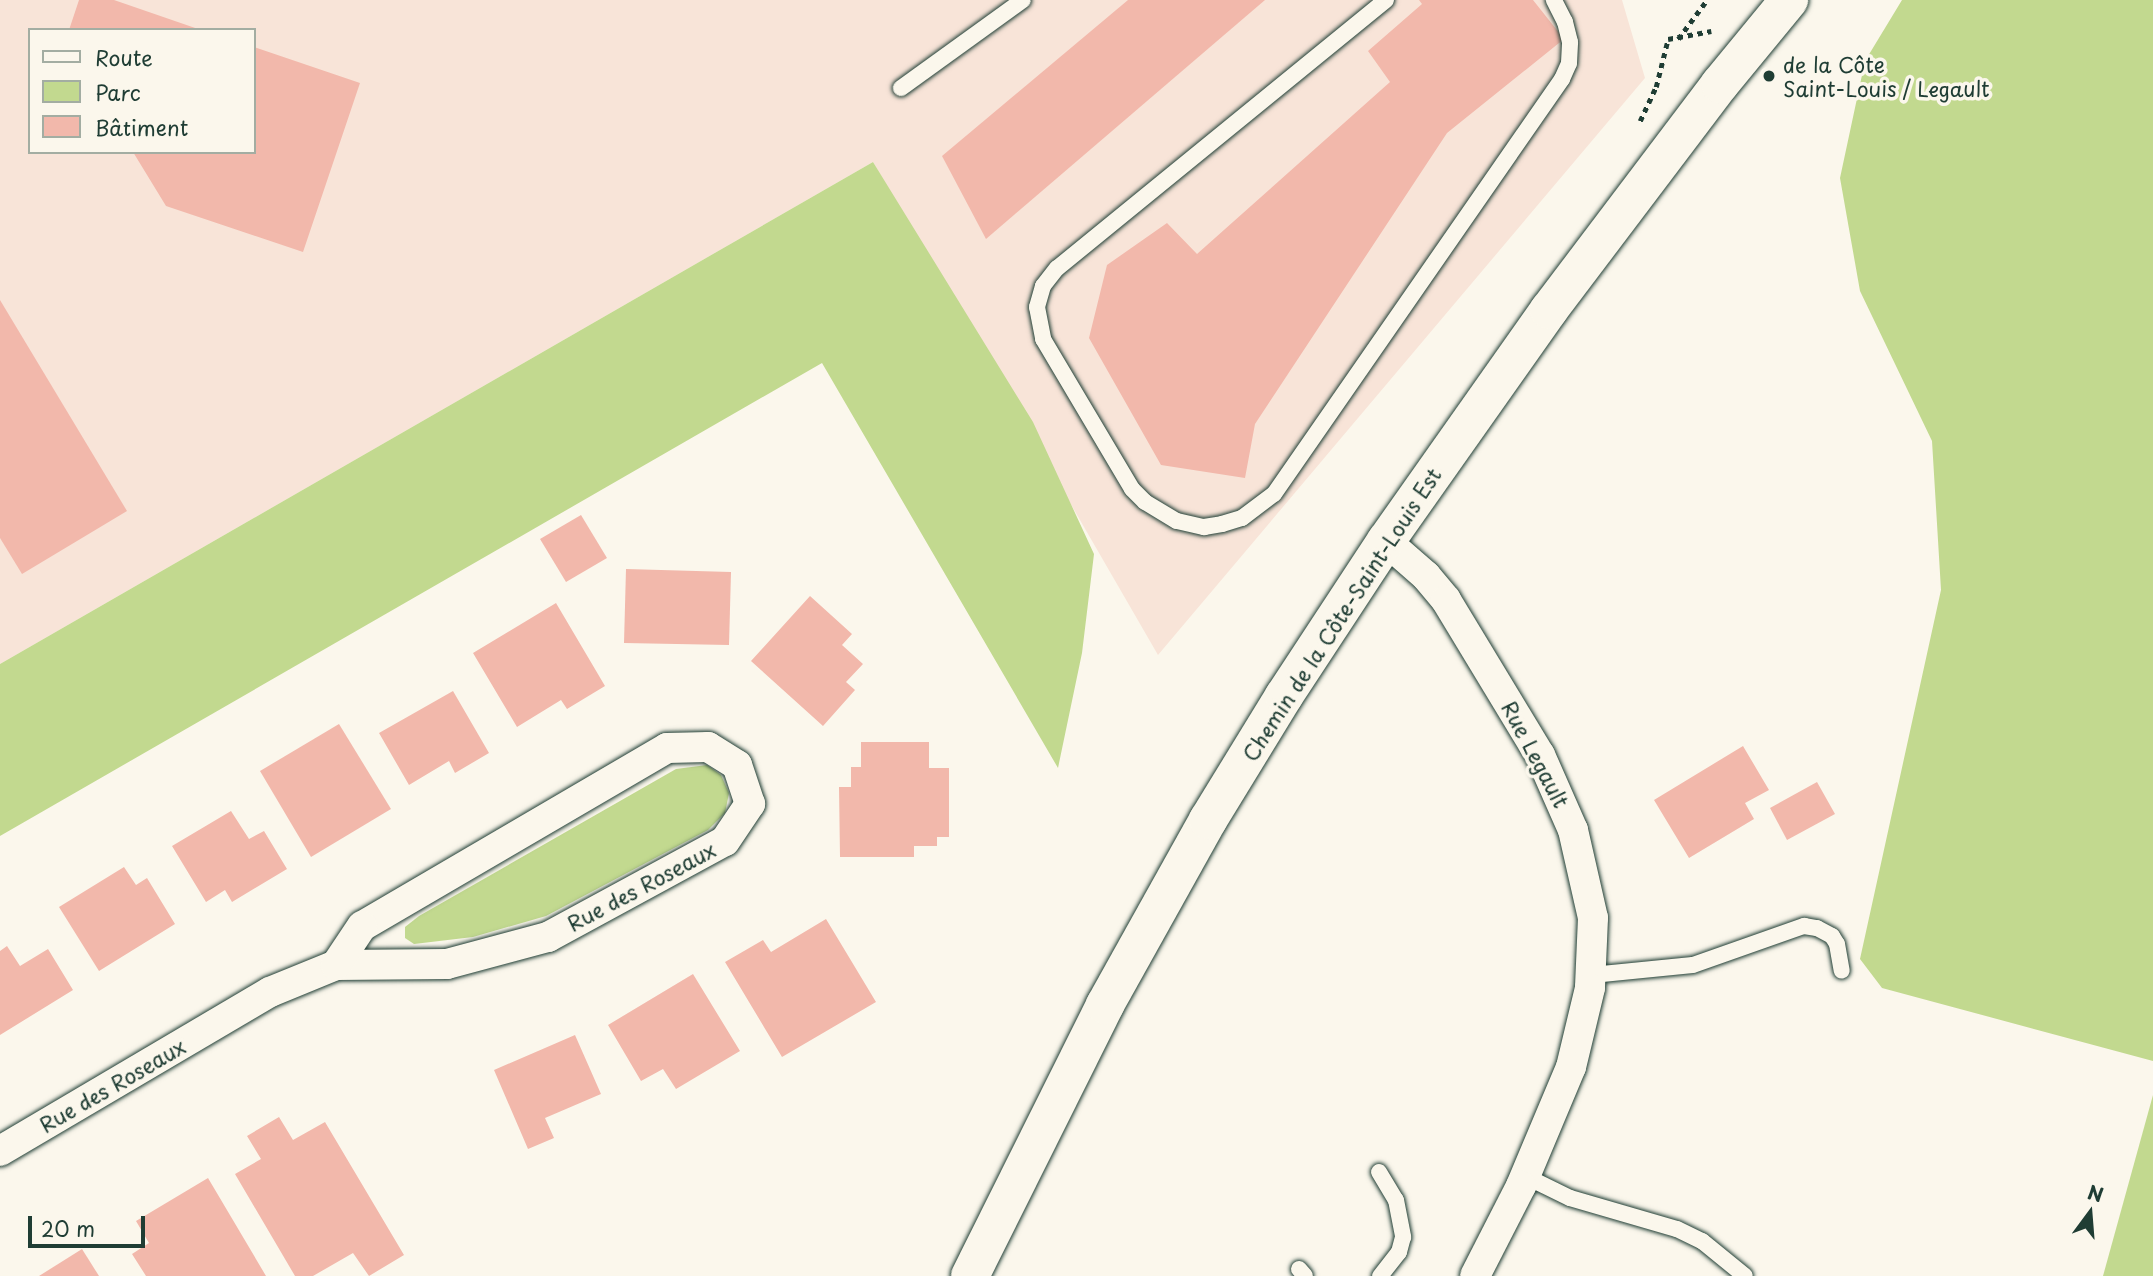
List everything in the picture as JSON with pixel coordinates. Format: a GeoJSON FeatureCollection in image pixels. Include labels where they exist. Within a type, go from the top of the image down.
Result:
{"type":"FeatureCollection","features":[{"type":"Feature","properties":{"kind":"street","name":"Chemin de la Côte-Saint-Louis Est"},"geometry":{"type":"LineString","coordinates":[[970,1276],[1070,1073],[1166,894],[1271,717],[1386,541],[1549,310],[1775,5]]}},
{"type":"Feature","properties":{"kind":"street","name":"Rue Legault"},"geometry":{"type":"LineString","coordinates":[[1386,541],[1426,576],[1446,600],[1554,781],[1573,830],[1589,892],[1594,940],[1592,975],[1586,1015],[1571,1067],[1525,1176],[1475,1276]]}},
{"type":"Feature","properties":{"kind":"street","name":"Rue des Roseaux"},"geometry":{"type":"LineString","coordinates":[[0,1151],[270,992],[336,965],[447,964],[548,937],[725,841],[750,804],[737,765],[708,747],[667,748],[362,926],[336,965]]}},
{"type":"Feature","properties":{"kind":"lane"},"geometry":{"type":"LineString","coordinates":[[901,88],[1023,0]]}},
{"type":"Feature","properties":{"kind":"lane"},"geometry":{"type":"LineString","coordinates":[[1386,0],[1057,268],[1043,286],[1037,307],[1043,339],[1132,489],[1145,502],[1177,521],[1204,527],[1222,524],[1242,518],[1274,494],[1562,79],[1569,63],[1570,42],[1565,22],[1554,0]]}},
{"type":"Feature","properties":{"kind":"lane"},"geometry":{"type":"LineString","coordinates":[[1592,975],[1693,965],[1804,926],[1817,928],[1832,936],[1837,944],[1842,971]]}},
{"type":"Feature","properties":{"kind":"lane"},"geometry":{"type":"LineString","coordinates":[[1379,1172],[1396,1200],[1404,1237],[1399,1252],[1380,1276]]}},
{"type":"Feature","properties":{"kind":"lane"},"geometry":{"type":"LineString","coordinates":[[1525,1176],[1570,1198],[1677,1229],[1702,1241],[1745,1276]]}},
{"type":"Feature","properties":{"kind":"path"},"geometry":{"type":"LineString","coordinates":[[1637,127],[1656,87],[1668,39],[1678,39],[1707,0]]}},
{"type":"Feature","properties":{"kind":"shaded area"},"geometry":{"type":"Polygon","coordinates":[[[0,0],[1622,0],[1645,78],[1158,655],[873,162],[0,664],[0,0]]]}},
{"type":"Feature","properties":{"kind":"green space"},"geometry":{"type":"Polygon","coordinates":[[[1902,0],[2153,0],[2153,1061],[1882,988],[1860,959],[1941,590],[1932,441],[1860,291],[1840,178],[1865,61],[1902,0]]]}},
{"type":"Feature","properties":{"kind":"green space"},"geometry":{"type":"Polygon","coordinates":[[[873,162],[1033,422],[1094,554],[1082,653],[1058,768],[822,363],[0,836],[0,664],[873,162]]]}},
{"type":"Feature","properties":{"kind":"green space"},"geometry":{"type":"Polygon","coordinates":[[[707,765],[721,775],[729,793],[725,813],[708,830],[546,916],[473,937],[414,944],[405,938],[405,927],[419,916],[676,769],[707,765]]]}},
{"type":"Feature","properties":{"kind":"green space"},"geometry":{"type":"Polygon","coordinates":[[[2153,1095],[2153,1276],[2103,1276],[2153,1095]]]}},
{"type":"Feature","properties":{"kind":"building"},"geometry":{"type":"Polygon","coordinates":[[[79,0],[114,0],[195,28],[70,28],[79,0]]]}},
{"type":"Feature","properties":{"kind":"building"},"geometry":{"type":"Polygon","coordinates":[[[1128,0],[1265,0],[986,239],[942,156],[1128,0]]]}},
{"type":"Feature","properties":{"kind":"building"},"geometry":{"type":"Polygon","coordinates":[[[1419,0],[1533,0],[1564,39],[1447,133],[1255,424],[1245,478],[1161,465],[1089,338],[1107,265],[1167,223],[1197,254],[1390,82],[1368,51],[1422,4],[1419,0]]]}},
{"type":"Feature","properties":{"kind":"building"},"geometry":{"type":"Polygon","coordinates":[[[256,48],[360,83],[303,252],[166,206],[134,154],[256,154],[256,48]]]}},
{"type":"Feature","properties":{"kind":"building"},"geometry":{"type":"Polygon","coordinates":[[[0,300],[127,511],[22,574],[0,538],[0,300]]]}},
{"type":"Feature","properties":{"kind":"building"},"geometry":{"type":"Polygon","coordinates":[[[581,515],[607,558],[566,582],[540,539],[581,515]]]}},
{"type":"Feature","properties":{"kind":"building"},"geometry":{"type":"Polygon","coordinates":[[[626,569],[731,572],[729,645],[624,643],[626,569]]]}},
{"type":"Feature","properties":{"kind":"building"},"geometry":{"type":"Polygon","coordinates":[[[810,596],[852,634],[842,645],[863,664],[846,682],[855,690],[823,726],[751,661],[810,596]]]}},
{"type":"Feature","properties":{"kind":"building"},"geometry":{"type":"Polygon","coordinates":[[[556,603],[605,686],[567,709],[561,700],[517,727],[473,653],[556,603]]]}},
{"type":"Feature","properties":{"kind":"building"},"geometry":{"type":"Polygon","coordinates":[[[453,691],[489,753],[455,773],[449,761],[409,785],[379,733],[453,691]]]}},
{"type":"Feature","properties":{"kind":"building"},"geometry":{"type":"Polygon","coordinates":[[[339,724],[391,809],[311,857],[260,771],[339,724]]]}},
{"type":"Feature","properties":{"kind":"building"},"geometry":{"type":"Polygon","coordinates":[[[861,742],[929,742],[929,768],[949,768],[949,837],[937,837],[937,846],[914,846],[914,857],[840,857],[839,787],[851,787],[851,767],[861,767],[861,742]]]}},
{"type":"Feature","properties":{"kind":"building"},"geometry":{"type":"Polygon","coordinates":[[[1743,746],[1769,790],[1745,803],[1754,819],[1689,858],[1654,800],[1743,746]]]}},
{"type":"Feature","properties":{"kind":"building"},"geometry":{"type":"Polygon","coordinates":[[[1817,782],[1835,814],[1787,840],[1770,808],[1817,782]]]}},
{"type":"Feature","properties":{"kind":"building"},"geometry":{"type":"Polygon","coordinates":[[[231,811],[249,839],[264,831],[287,869],[232,902],[225,890],[206,902],[172,846],[231,811]]]}},
{"type":"Feature","properties":{"kind":"building"},"geometry":{"type":"Polygon","coordinates":[[[124,867],[136,885],[147,878],[175,924],[99,971],[59,907],[124,867]]]}},
{"type":"Feature","properties":{"kind":"building"},"geometry":{"type":"Polygon","coordinates":[[[826,919],[876,1002],[782,1057],[725,962],[763,940],[771,952],[826,919]]]}},
{"type":"Feature","properties":{"kind":"building"},"geometry":{"type":"Polygon","coordinates":[[[7,946],[20,966],[48,949],[73,990],[0,1035],[0,951],[7,946]]]}},
{"type":"Feature","properties":{"kind":"building"},"geometry":{"type":"Polygon","coordinates":[[[693,974],[740,1051],[676,1089],[663,1069],[641,1081],[608,1025],[693,974]]]}},
{"type":"Feature","properties":{"kind":"building"},"geometry":{"type":"Polygon","coordinates":[[[575,1035],[601,1094],[545,1118],[554,1138],[528,1149],[494,1070],[575,1035]]]}},
{"type":"Feature","properties":{"kind":"building"},"geometry":{"type":"Polygon","coordinates":[[[279,1117],[293,1140],[325,1122],[404,1255],[369,1276],[353,1253],[313,1276],[295,1276],[235,1174],[261,1159],[247,1136],[279,1117]]]}},
{"type":"Feature","properties":{"kind":"building"},"geometry":{"type":"Polygon","coordinates":[[[208,1178],[266,1276],[146,1276],[132,1254],[149,1243],[136,1221],[208,1178]]]}},
{"type":"Feature","properties":{"kind":"building"},"geometry":{"type":"Polygon","coordinates":[[[82,1249],[99,1276],[39,1276],[82,1249]]]}},
{"type":"Feature","properties":{"kind":"place","name":"de la Côte Saint-Louis / Legault"},"geometry":{"type":"Point","coordinates":[1769,76]}}]}
